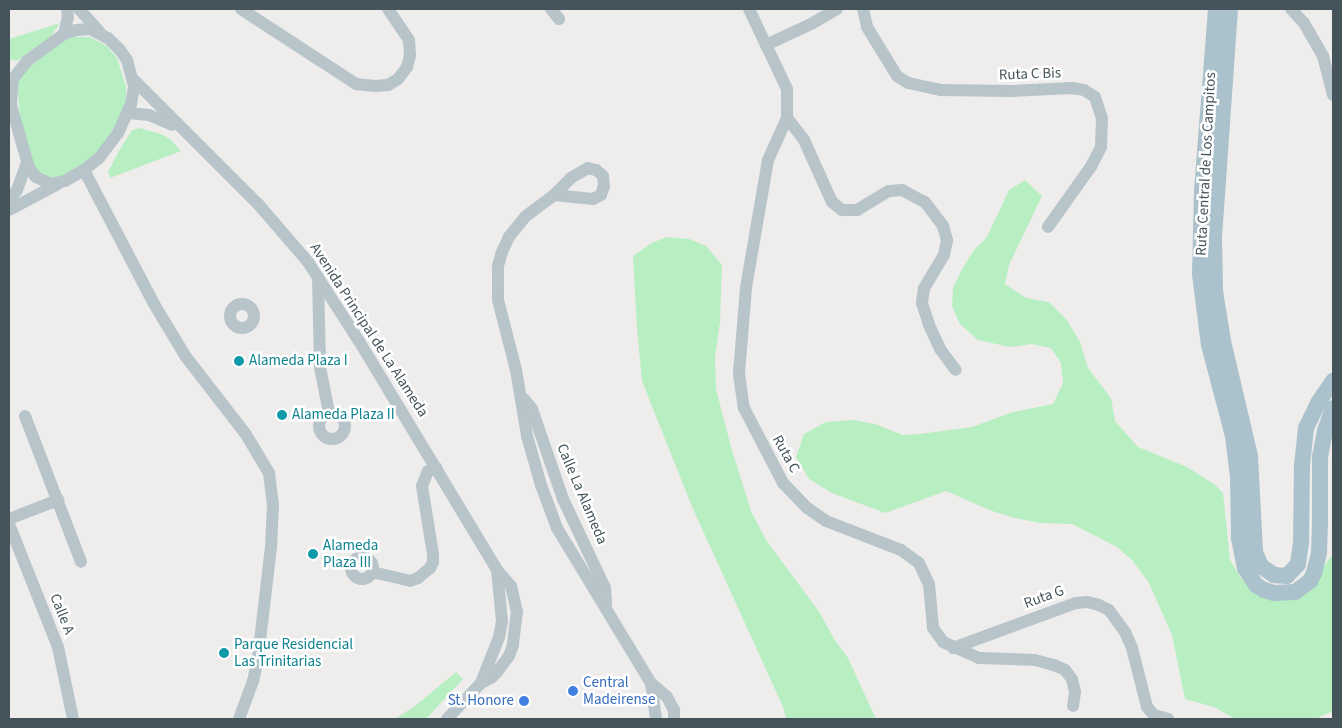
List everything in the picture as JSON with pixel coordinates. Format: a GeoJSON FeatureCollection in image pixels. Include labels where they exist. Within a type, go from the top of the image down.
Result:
{"type":"FeatureCollection","features":[{"type":"Feature","properties":{"kind":"main road","name":"Ruta Central de Los Campitos"},"geometry":{"type":"LineString","coordinates":[[1216,9],[1200,229],[1200,274],[1209,345],[1232,436],[1238,475],[1238,531],[1245,568],[1256,585],[1264,590],[1274,593],[1295,592],[1310,581],[1314,573],[1318,553],[1320,522],[1320,457],[1325,431],[1333,408]]}},
{"type":"Feature","properties":{"kind":"main road","name":"Ruta Central de Los Campitos"},"geometry":{"type":"LineString","coordinates":[[1230,9],[1214,237],[1215,291],[1224,341],[1248,447],[1255,552],[1261,566],[1274,575],[1287,576],[1298,564],[1301,543],[1302,466],[1306,428],[1318,403],[1333,381]]}},
{"type":"Feature","properties":{"kind":"street"},"geometry":{"type":"LineString","coordinates":[[64,34],[68,9]]}},
{"type":"Feature","properties":{"kind":"street"},"geometry":{"type":"LineString","coordinates":[[9,210],[84,170],[107,149],[129,112],[134,87],[120,50],[79,9]]}},
{"type":"Feature","properties":{"kind":"street"},"geometry":{"type":"LineString","coordinates":[[241,9],[356,84],[374,86],[388,85],[398,79],[407,67],[410,55],[409,40],[388,9]]}},
{"type":"Feature","properties":{"kind":"street"},"geometry":{"type":"LineString","coordinates":[[551,9],[559,19]]}},
{"type":"Feature","properties":{"kind":"street","name":"Ruta C"},"geometry":{"type":"LineString","coordinates":[[749,9],[787,89],[787,118],[768,160],[746,288],[739,374],[744,408],[783,483],[806,507],[826,521],[901,550],[919,563],[929,584],[933,628],[943,642],[953,648],[980,658],[1035,660],[1065,670],[1072,679],[1076,692],[1073,706]]}},
{"type":"Feature","properties":{"kind":"street"},"geometry":{"type":"LineString","coordinates":[[766,45],[811,24],[837,9]]}},
{"type":"Feature","properties":{"kind":"street","name":"Ruta C Bis"},"geometry":{"type":"LineString","coordinates":[[863,9],[867,27],[897,76],[908,83],[940,90],[1011,91],[1072,88],[1084,90],[1094,97],[1102,118],[1101,147],[1092,164],[1048,227]]}},
{"type":"Feature","properties":{"kind":"street"},"geometry":{"type":"LineString","coordinates":[[1290,9],[1304,23],[1323,56],[1333,95]]}},
{"type":"Feature","properties":{"kind":"street"},"geometry":{"type":"LineString","coordinates":[[58,184],[46,182],[36,177],[29,168],[12,105],[13,79],[27,60],[64,34],[83,29],[101,33]]}},
{"type":"Feature","properties":{"kind":"street","name":"Avenida Principal de La Alameda"},"geometry":{"type":"LineString","coordinates":[[132,78],[278,226],[318,277],[497,570],[506,578],[514,594],[517,611],[509,656],[491,678],[481,683],[447,719]]}},
{"type":"Feature","properties":{"kind":"street","name":"Avenida Principal de La Alameda"},"geometry":{"type":"LineString","coordinates":[[129,112],[159,118],[183,131]]}},
{"type":"Feature","properties":{"kind":"street"},"geometry":{"type":"LineString","coordinates":[[787,118],[804,140],[832,202],[842,210],[857,210],[889,192],[902,190],[925,202],[943,226],[947,240],[944,255],[924,288],[922,303],[940,349],[956,370]]}},
{"type":"Feature","properties":{"kind":"street"},"geometry":{"type":"LineString","coordinates":[[9,201],[17,190],[27,162]]}},
{"type":"Feature","properties":{"kind":"street"},"geometry":{"type":"LineString","coordinates":[[84,170],[124,251],[186,357],[245,433],[269,473],[273,505],[271,547],[258,658],[253,681],[238,719]]}},
{"type":"Feature","properties":{"kind":"street","name":"Calle La Alameda"},"geometry":{"type":"LineString","coordinates":[[554,195],[536,207],[516,227],[502,252],[498,266],[498,300],[522,396],[527,436],[549,505],[562,536],[607,606],[651,682],[667,697],[674,710],[674,719]]}},
{"type":"Feature","properties":{"kind":"street"},"geometry":{"type":"LineString","coordinates":[[318,277],[320,367],[329,413]]}},
{"type":"Feature","properties":{"kind":"street","name":"Calle La Alameda"},"geometry":{"type":"LineString","coordinates":[[522,396],[532,409],[564,498],[605,588],[607,606]]}},
{"type":"Feature","properties":{"kind":"street"},"geometry":{"type":"LineString","coordinates":[[26,416],[82,562]]}},
{"type":"Feature","properties":{"kind":"street"},"geometry":{"type":"LineString","coordinates":[[372,572],[410,580],[418,578],[430,568],[433,562],[433,554],[422,486],[428,472],[436,468]]}},
{"type":"Feature","properties":{"kind":"street"},"geometry":{"type":"LineString","coordinates":[[549,505],[564,498]]}},
{"type":"Feature","properties":{"kind":"street"},"geometry":{"type":"LineString","coordinates":[[9,519],[58,500]]}},
{"type":"Feature","properties":{"kind":"street","name":"Calle A"},"geometry":{"type":"LineString","coordinates":[[9,524],[58,647],[73,719]]}},
{"type":"Feature","properties":{"kind":"street","name":"Avenida Principal de La Alameda"},"geometry":{"type":"LineString","coordinates":[[481,683],[499,637],[502,621],[497,570]]}},
{"type":"Feature","properties":{"kind":"street","name":"Ruta G"},"geometry":{"type":"LineString","coordinates":[[953,648],[1076,603],[1087,602],[1099,605],[1109,610],[1125,632],[1132,648],[1147,707],[1154,715],[1168,719]]}},
{"type":"Feature","properties":{"kind":"street"},"geometry":{"type":"LineString","coordinates":[[502,621],[515,628]]}},
{"type":"Feature","properties":{"kind":"street","name":"Calle La Alameda"},"geometry":{"type":"LineString","coordinates":[[651,682],[656,719]]}},
{"type":"Feature","properties":{"kind":"green space"},"geometry":{"type":"Polygon","coordinates":[[[60,23],[51,36],[17,61],[9,59],[9,39],[60,23]]]}},
{"type":"Feature","properties":{"kind":"green space"},"geometry":{"type":"Polygon","coordinates":[[[73,37],[90,37],[107,46],[117,58],[126,86],[126,102],[122,115],[101,149],[88,161],[53,181],[35,170],[20,117],[17,84],[26,69],[62,42],[73,37]]]}},
{"type":"Feature","properties":{"kind":"green space"},"geometry":{"type":"Polygon","coordinates":[[[139,128],[161,134],[170,139],[181,151],[110,178],[108,172],[120,149],[132,130],[139,128]]]}},
{"type":"Feature","properties":{"kind":"green space"},"geometry":{"type":"Polygon","coordinates":[[[1025,180],[1042,196],[1009,265],[1005,284],[1026,298],[1049,302],[1067,320],[1080,342],[1088,368],[1111,398],[1115,421],[1138,447],[1187,467],[1214,484],[1223,493],[1230,560],[1241,578],[1263,593],[1281,591],[1323,567],[1332,555],[1333,549],[1333,711],[1315,719],[1235,719],[1214,707],[1185,699],[1172,635],[1149,583],[1132,560],[1117,547],[1072,524],[1040,523],[1015,518],[992,511],[946,491],[885,513],[832,493],[809,479],[796,457],[804,434],[826,422],[854,420],[875,424],[903,435],[920,434],[972,427],[1013,412],[1053,404],[1063,383],[1061,363],[1051,348],[1032,344],[1010,347],[978,340],[960,324],[952,306],[953,288],[961,271],[974,250],[987,237],[1009,190],[1025,180]]]}},
{"type":"Feature","properties":{"kind":"green space"},"geometry":{"type":"Polygon","coordinates":[[[666,237],[689,239],[706,246],[722,265],[720,322],[715,358],[716,389],[731,447],[751,511],[766,540],[820,613],[834,639],[848,658],[876,719],[786,719],[784,709],[693,509],[642,381],[633,256],[650,244],[666,237]]]}},
{"type":"Feature","properties":{"kind":"green space"},"geometry":{"type":"Polygon","coordinates":[[[456,672],[463,679],[426,719],[395,719],[415,706],[456,672]]]}},
{"type":"Feature","properties":{"kind":"place","name":"Alameda Plaza I"},"geometry":{"type":"Point","coordinates":[239,361]}},
{"type":"Feature","properties":{"kind":"place","name":"Alameda Plaza II"},"geometry":{"type":"Point","coordinates":[282,415]}},
{"type":"Feature","properties":{"kind":"place","name":"Alameda Plaza III"},"geometry":{"type":"Point","coordinates":[313,554]}},
{"type":"Feature","properties":{"kind":"place","name":"Parque Residencial Las Trinitarias"},"geometry":{"type":"Point","coordinates":[224,653]}},
{"type":"Feature","properties":{"kind":"place","name":"Central Madeirense"},"geometry":{"type":"Point","coordinates":[573,691]}},
{"type":"Feature","properties":{"kind":"place","name":"St. Honore"},"geometry":{"type":"Point","coordinates":[524,701]}}]}
